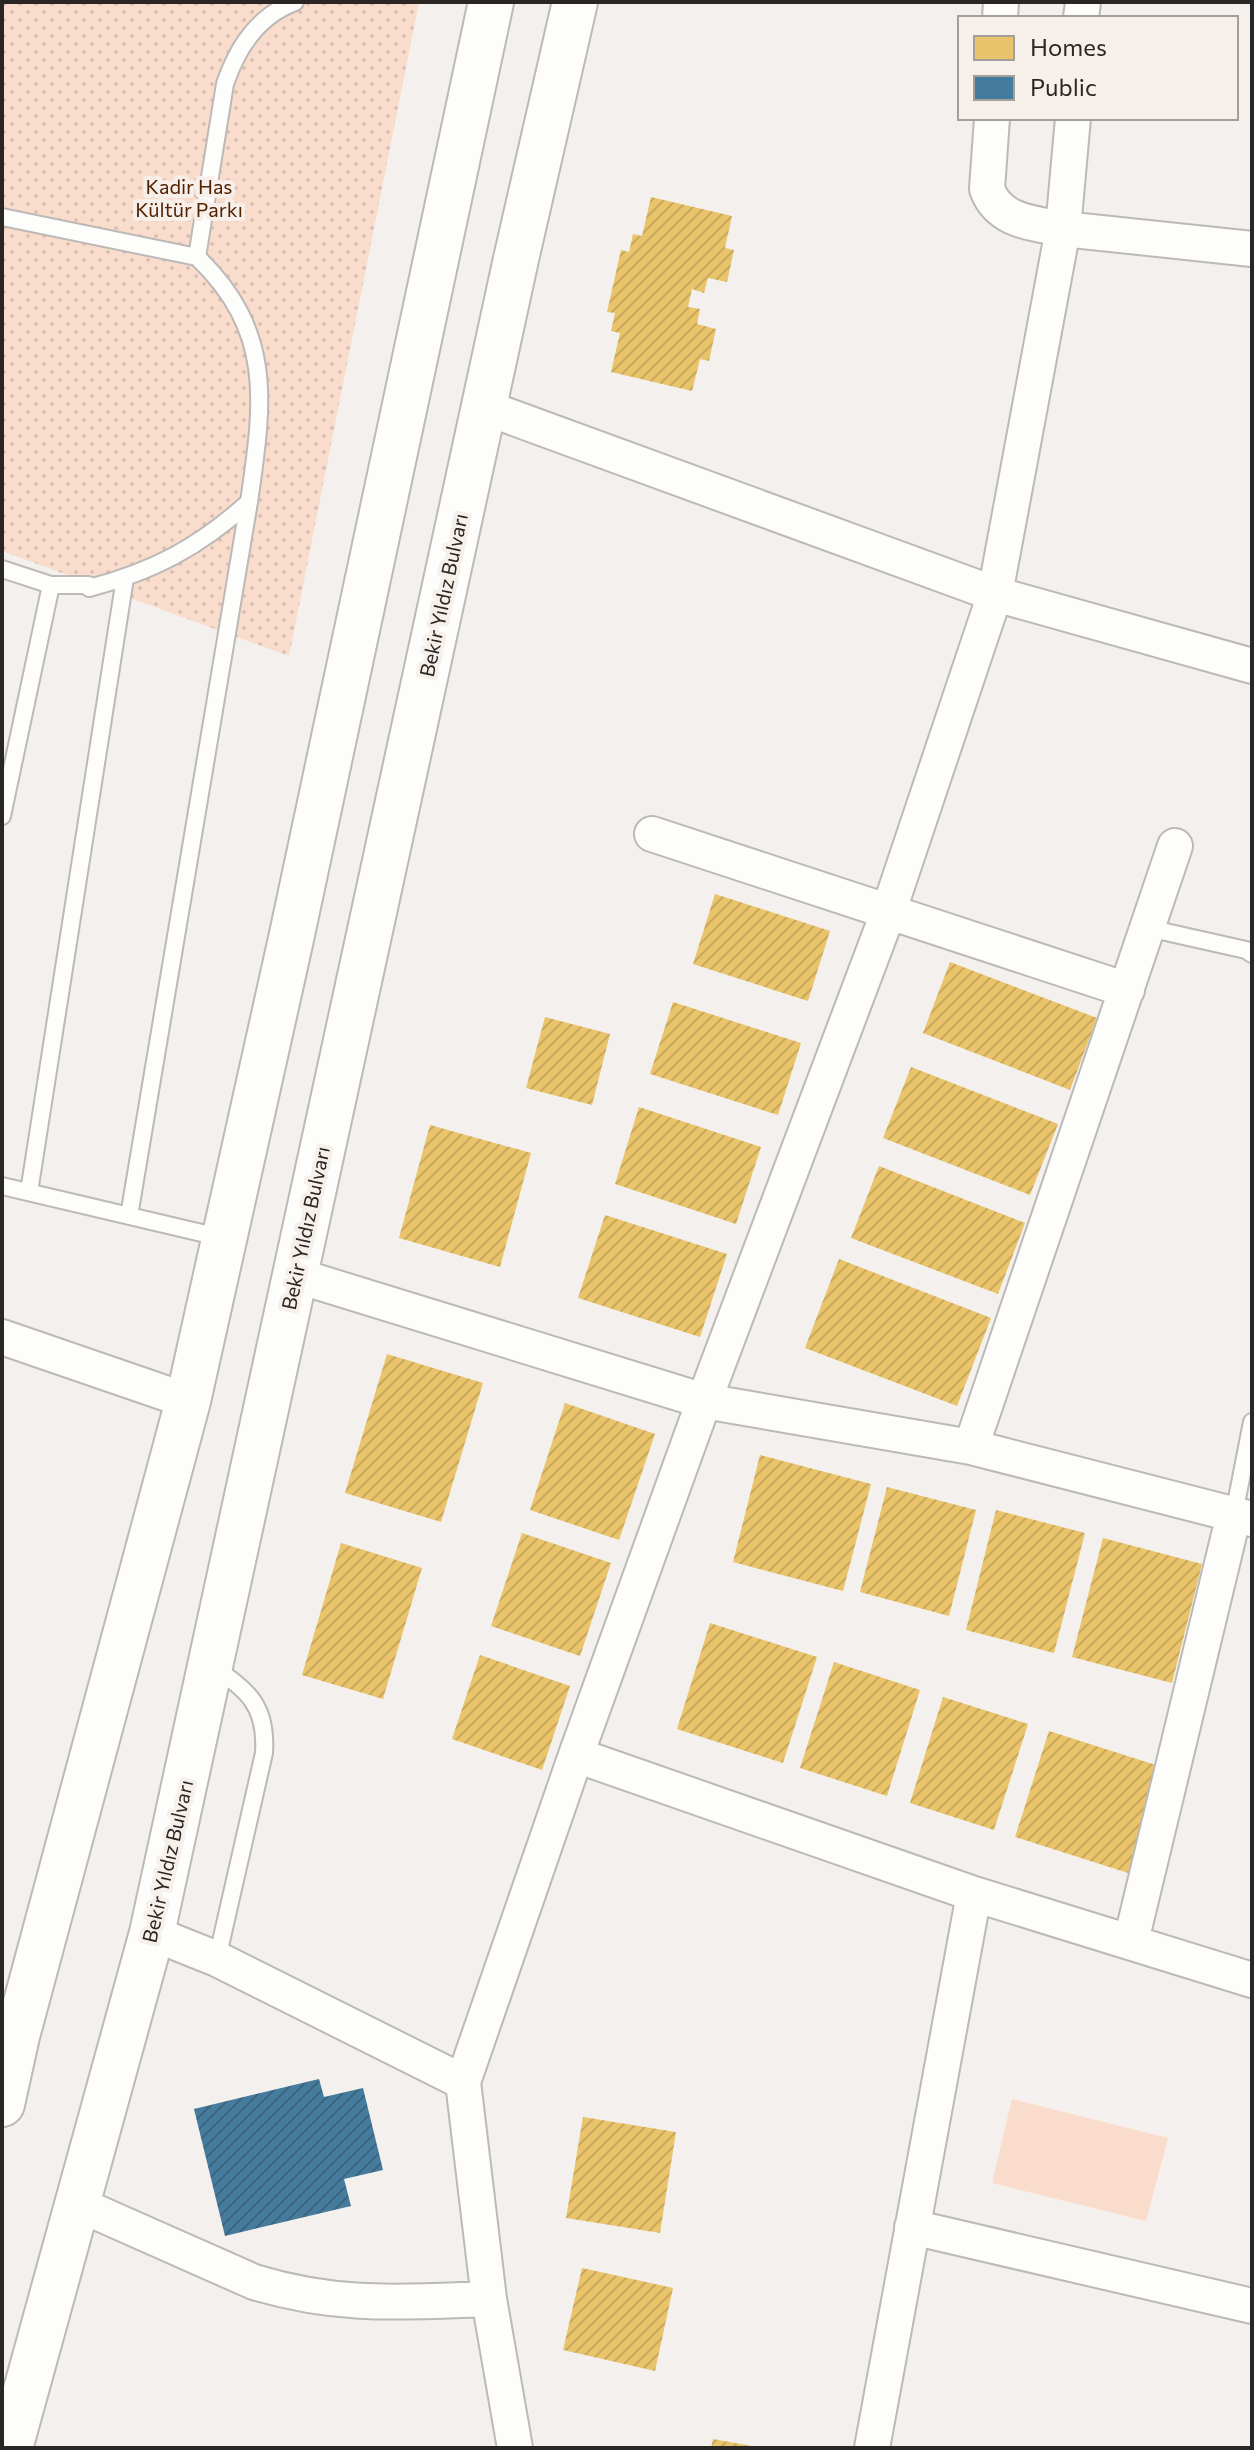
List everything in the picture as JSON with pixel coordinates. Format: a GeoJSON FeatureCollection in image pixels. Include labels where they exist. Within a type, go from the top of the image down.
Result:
{"type":"FeatureCollection","features":[{"type":"Feature","properties":{"kind":"main road"},"geometry":{"type":"LineString","coordinates":[[2,2104],[17,2036],[188,1401],[491,2]]}},
{"type":"Feature","properties":{"kind":"main road","name":"Bekir Yıldız Bulvarı"},"geometry":{"type":"LineString","coordinates":[[10,2448],[152,1933],[575,2]]}},
{"type":"Feature","properties":{"kind":"street"},"geometry":{"type":"LineString","coordinates":[[992,120],[987,189],[990,199],[1007,216],[1063,229],[1252,249]]}},
{"type":"Feature","properties":{"kind":"street"},"geometry":{"type":"LineString","coordinates":[[515,2448],[489,2299],[463,2082],[576,1755],[704,1401],[888,913],[995,594],[1063,229],[1073,120]]}},
{"type":"Feature","properties":{"kind":"street"},"geometry":{"type":"LineString","coordinates":[[484,407],[995,594],[1252,666]]}},
{"type":"Feature","properties":{"kind":"street"},"geometry":{"type":"LineString","coordinates":[[652,834],[1127,990]]}},
{"type":"Feature","properties":{"kind":"street"},"geometry":{"type":"LineString","coordinates":[[971,1447],[1175,846]]}},
{"type":"Feature","properties":{"kind":"street"},"geometry":{"type":"LineString","coordinates":[[295,1275],[704,1401],[971,1447],[1243,1517],[1131,1941]]}},
{"type":"Feature","properties":{"kind":"street"},"geometry":{"type":"LineString","coordinates":[[2,1337],[188,1401]]}},
{"type":"Feature","properties":{"kind":"street"},"geometry":{"type":"LineString","coordinates":[[576,1755],[974,1894],[1252,1980]]}},
{"type":"Feature","properties":{"kind":"street"},"geometry":{"type":"LineString","coordinates":[[872,2448],[974,1894]]}},
{"type":"Feature","properties":{"kind":"street"},"geometry":{"type":"LineString","coordinates":[[152,1933],[217,1959],[463,2082]]}},
{"type":"Feature","properties":{"kind":"street"},"geometry":{"type":"LineString","coordinates":[[78,2204],[254,2282],[285,2292],[374,2303],[489,2299]]}},
{"type":"Feature","properties":{"kind":"street"},"geometry":{"type":"LineString","coordinates":[[912,2227],[1252,2306]]}},
{"type":"Feature","properties":{"kind":"lane"},"geometry":{"type":"LineString","coordinates":[[197,257],[225,84],[232,63],[242,43],[257,27],[271,14],[295,2]]}},
{"type":"Feature","properties":{"kind":"lane"},"geometry":{"type":"LineString","coordinates":[[480,2],[491,2]]}},
{"type":"Feature","properties":{"kind":"lane"},"geometry":{"type":"LineString","coordinates":[[2,217],[197,257],[231,296],[244,319],[253,344],[261,404],[249,502],[129,1216]]}},
{"type":"Feature","properties":{"kind":"lane"},"geometry":{"type":"LineString","coordinates":[[2,569],[51,585],[88,585],[89,588],[159,565],[192,548],[249,502]]}},
{"type":"Feature","properties":{"kind":"lane"},"geometry":{"type":"LineString","coordinates":[[29,1192],[125,578]]}},
{"type":"Feature","properties":{"kind":"lane"},"geometry":{"type":"LineString","coordinates":[[2,816],[51,585]]}},
{"type":"Feature","properties":{"kind":"lane"},"geometry":{"type":"LineString","coordinates":[[1148,928],[1252,954]]}},
{"type":"Feature","properties":{"kind":"lane"},"geometry":{"type":"LineString","coordinates":[[2,1186],[224,1238]]}},
{"type":"Feature","properties":{"kind":"lane"},"geometry":{"type":"LineString","coordinates":[[1243,1517],[1252,1422]]}},
{"type":"Feature","properties":{"kind":"lane"},"geometry":{"type":"LineString","coordinates":[[210,1665],[246,1690],[259,1712],[265,1737],[264,1753],[217,1959]]}},
{"type":"Feature","properties":{"kind":"green space","name":"Kadir Has Kültür Parkı"},"geometry":{"type":"Polygon","coordinates":[[[2,2],[419,2],[289,656],[2,551],[2,2]]]}},
{"type":"Feature","properties":{"kind":"green space"},"geometry":{"type":"Polygon","coordinates":[[[1012,2099],[1168,2138],[1146,2221],[992,2183],[1012,2099]]]}},
{"type":"Feature","properties":{"kind":"building: Homes"},"geometry":{"type":"Polygon","coordinates":[[[651,197],[732,216],[725,248],[734,250],[727,282],[708,278],[704,293],[692,289],[688,307],[700,309],[697,324],[716,329],[709,361],[700,359],[692,391],[611,372],[620,333],[611,331],[615,313],[607,312],[621,250],[629,252],[633,234],[642,236],[651,197]]]}},
{"type":"Feature","properties":{"kind":"building: Homes"},"geometry":{"type":"Polygon","coordinates":[[[715,894],[830,931],[808,1001],[693,964],[715,894]]]}},
{"type":"Feature","properties":{"kind":"building: Homes"},"geometry":{"type":"Polygon","coordinates":[[[950,962],[1097,1018],[1070,1090],[923,1033],[950,962]]]}},
{"type":"Feature","properties":{"kind":"building: Homes"},"geometry":{"type":"Polygon","coordinates":[[[673,1002],[801,1043],[778,1115],[650,1074],[673,1002]]]}},
{"type":"Feature","properties":{"kind":"building: Homes"},"geometry":{"type":"Polygon","coordinates":[[[545,1017],[610,1034],[592,1105],[526,1088],[545,1017]]]}},
{"type":"Feature","properties":{"kind":"building: Homes"},"geometry":{"type":"Polygon","coordinates":[[[911,1067],[1058,1124],[1030,1195],[883,1138],[911,1067]]]}},
{"type":"Feature","properties":{"kind":"building: Homes"},"geometry":{"type":"Polygon","coordinates":[[[639,1107],[761,1147],[736,1224],[615,1184],[639,1107]]]}},
{"type":"Feature","properties":{"kind":"building: Homes"},"geometry":{"type":"Polygon","coordinates":[[[430,1125],[531,1153],[500,1267],[399,1238],[430,1125]]]}},
{"type":"Feature","properties":{"kind":"building: Homes"},"geometry":{"type":"Polygon","coordinates":[[[879,1166],[1025,1223],[998,1294],[851,1238],[879,1166]]]}},
{"type":"Feature","properties":{"kind":"building: Homes"},"geometry":{"type":"Polygon","coordinates":[[[605,1215],[727,1254],[700,1337],[578,1298],[605,1215]]]}},
{"type":"Feature","properties":{"kind":"building: Homes"},"geometry":{"type":"Polygon","coordinates":[[[839,1259],[991,1318],[957,1406],[805,1348],[839,1259]]]}},
{"type":"Feature","properties":{"kind":"building: Homes"},"geometry":{"type":"Polygon","coordinates":[[[387,1354],[483,1383],[441,1522],[345,1493],[387,1354]]]}},
{"type":"Feature","properties":{"kind":"building: Homes"},"geometry":{"type":"Polygon","coordinates":[[[565,1403],[655,1434],[619,1540],[530,1510],[565,1403]]]}},
{"type":"Feature","properties":{"kind":"building: Homes"},"geometry":{"type":"Polygon","coordinates":[[[760,1455],[871,1484],[843,1591],[733,1562],[760,1455]]]}},
{"type":"Feature","properties":{"kind":"building: Homes"},"geometry":{"type":"Polygon","coordinates":[[[887,1487],[976,1510],[949,1616],[860,1592],[887,1487]]]}},
{"type":"Feature","properties":{"kind":"building: Homes"},"geometry":{"type":"Polygon","coordinates":[[[996,1510],[1085,1533],[1054,1653],[966,1630],[996,1510]]]}},
{"type":"Feature","properties":{"kind":"building: Homes"},"geometry":{"type":"Polygon","coordinates":[[[522,1533],[611,1563],[580,1656],[491,1626],[522,1533]]]}},
{"type":"Feature","properties":{"kind":"building: Homes"},"geometry":{"type":"Polygon","coordinates":[[[1103,1538],[1202,1564],[1172,1683],[1072,1657],[1103,1538]]]}},
{"type":"Feature","properties":{"kind":"building: Homes"},"geometry":{"type":"Polygon","coordinates":[[[341,1543],[422,1568],[383,1699],[302,1675],[341,1543]]]}},
{"type":"Feature","properties":{"kind":"building: Homes"},"geometry":{"type":"Polygon","coordinates":[[[710,1623],[817,1657],[783,1763],[677,1729],[710,1623]]]}},
{"type":"Feature","properties":{"kind":"building: Homes"},"geometry":{"type":"Polygon","coordinates":[[[480,1655],[570,1686],[542,1770],[452,1739],[480,1655]]]}},
{"type":"Feature","properties":{"kind":"building: Homes"},"geometry":{"type":"Polygon","coordinates":[[[834,1662],[920,1690],[887,1796],[800,1768],[834,1662]]]}},
{"type":"Feature","properties":{"kind":"building: Homes"},"geometry":{"type":"Polygon","coordinates":[[[943,1697],[1028,1724],[994,1830],[910,1803],[943,1697]]]}},
{"type":"Feature","properties":{"kind":"building: Homes"},"geometry":{"type":"Polygon","coordinates":[[[1049,1731],[1162,1767],[1128,1873],[1015,1837],[1049,1731]]]}},
{"type":"Feature","properties":{"kind":"building: Homes"},"geometry":{"type":"Polygon","coordinates":[[[583,2117],[676,2132],[660,2233],[566,2218],[583,2117]]]}},
{"type":"Feature","properties":{"kind":"building: Homes"},"geometry":{"type":"Polygon","coordinates":[[[582,2268],[673,2288],[655,2371],[563,2350],[582,2268]]]}},
{"type":"Feature","properties":{"kind":"building: Homes"},"geometry":{"type":"Polygon","coordinates":[[[713,2439],[752,2446],[752,2448],[711,2448],[713,2439]]]}},
{"type":"Feature","properties":{"kind":"building: Public"},"geometry":{"type":"Polygon","coordinates":[[[319,2079],[324,2097],[363,2088],[383,2170],[344,2179],[351,2206],[225,2236],[194,2109],[319,2079]]]}}]}
